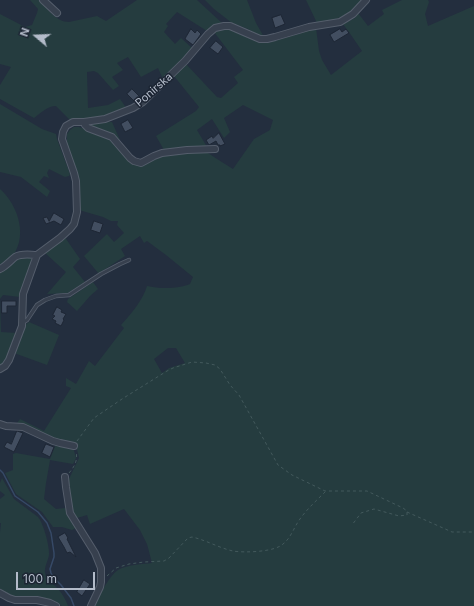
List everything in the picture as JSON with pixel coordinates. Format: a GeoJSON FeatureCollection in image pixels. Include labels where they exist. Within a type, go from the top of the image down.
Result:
{"type":"FeatureCollection","features":[{"type":"Feature","properties":{"kind":"street"},"geometry":{"type":"LineString","coordinates":[[43,0],[57,13]]}},
{"type":"Feature","properties":{"kind":"street","name":"Ponirska"},"geometry":{"type":"LineString","coordinates":[[38,256],[70,229],[77,216],[76,181],[62,139],[62,134],[69,123],[105,120],[143,102],[186,61],[208,34],[215,28],[230,26],[266,39],[309,27],[340,22],[353,14],[366,0]]}},
{"type":"Feature","properties":{"kind":"street"},"geometry":{"type":"LineString","coordinates":[[84,122],[85,126],[88,128],[112,137],[130,158],[139,163],[143,163],[162,153],[187,150],[215,150]]}},
{"type":"Feature","properties":{"kind":"street"},"geometry":{"type":"LineString","coordinates":[[0,270],[19,255],[23,254],[38,256],[23,294],[22,323],[11,357],[0,370]]}},
{"type":"Feature","properties":{"kind":"street"},"geometry":{"type":"LineString","coordinates":[[0,424],[22,428],[53,441],[74,446]]}},
{"type":"Feature","properties":{"kind":"street"},"geometry":{"type":"LineString","coordinates":[[65,477],[70,513],[95,553],[101,568],[101,582],[98,593],[91,606]]}},
{"type":"Feature","properties":{"kind":"street"},"geometry":{"type":"LineString","coordinates":[[0,593],[15,600],[37,600],[56,606]]}},
{"type":"Feature","properties":{"kind":"lane"},"geometry":{"type":"LineString","coordinates":[[22,323],[27,320],[34,309],[45,300],[56,296],[69,295],[101,274],[129,260]]}},
{"type":"Feature","properties":{"kind":"path"},"geometry":{"type":"LineString","coordinates":[[65,477],[74,466],[77,459],[74,446],[75,443],[94,418],[173,368],[192,362],[206,363],[215,365],[220,369],[239,396],[278,465],[292,475],[325,491],[367,491],[404,508],[407,512],[452,532],[474,532]]}},
{"type":"Feature","properties":{"kind":"path"},"geometry":{"type":"LineString","coordinates":[[101,582],[116,568],[130,564],[164,561],[169,558],[188,538],[192,537],[224,549],[234,551],[251,552],[278,548],[289,538],[299,520],[325,491]]}},
{"type":"Feature","properties":{"kind":"path"},"geometry":{"type":"LineString","coordinates":[[352,525],[361,512],[374,509],[399,516],[408,515],[407,512]]}},
{"type":"Feature","properties":{"kind":"green space"},"geometry":{"type":"Polygon","coordinates":[[[30,0],[39,0],[60,20],[69,22],[97,16],[106,21],[137,0],[197,0],[223,24],[207,31],[177,12],[166,24],[168,26],[164,32],[175,44],[181,38],[192,48],[178,65],[163,79],[158,68],[141,77],[128,57],[117,63],[123,70],[112,77],[119,86],[113,90],[98,73],[94,71],[87,72],[88,108],[108,105],[120,99],[127,109],[109,115],[89,119],[70,120],[56,106],[53,106],[44,110],[34,118],[0,99],[0,85],[11,67],[0,64],[0,14],[25,27],[32,25],[38,9],[30,0]]]}},
{"type":"Feature","properties":{"kind":"green space"},"geometry":{"type":"Polygon","coordinates":[[[205,0],[247,0],[256,23],[264,37],[232,23],[205,0]]]}},
{"type":"Feature","properties":{"kind":"green space"},"geometry":{"type":"Polygon","coordinates":[[[306,0],[362,0],[351,13],[333,20],[317,23],[306,0]]]}},
{"type":"Feature","properties":{"kind":"green space"},"geometry":{"type":"Polygon","coordinates":[[[402,0],[428,0],[429,2],[425,14],[428,26],[474,6],[474,606],[94,606],[108,581],[118,570],[130,566],[152,563],[147,544],[140,530],[124,509],[90,524],[87,515],[77,518],[71,508],[70,491],[68,491],[68,481],[79,458],[76,445],[54,439],[17,423],[20,419],[44,431],[71,388],[66,386],[66,378],[76,384],[89,361],[95,366],[124,328],[121,325],[140,302],[147,286],[175,288],[190,284],[193,277],[147,241],[144,243],[140,236],[121,249],[125,256],[99,274],[84,256],[107,234],[114,242],[124,233],[117,225],[118,221],[111,221],[79,210],[67,147],[67,134],[74,127],[79,127],[109,137],[130,162],[139,166],[143,166],[160,156],[178,153],[208,153],[233,169],[254,139],[270,130],[273,120],[243,105],[224,118],[230,132],[224,138],[212,119],[197,130],[207,147],[164,150],[156,136],[196,111],[199,107],[174,76],[186,64],[217,97],[221,98],[238,83],[234,77],[243,70],[214,32],[222,29],[229,29],[255,40],[268,41],[282,39],[316,28],[319,51],[322,60],[331,75],[362,51],[343,24],[355,18],[358,13],[368,26],[384,14],[382,10],[402,0]],[[168,348],[154,359],[162,373],[169,368],[185,363],[176,348],[168,348]]]}},
{"type":"Feature","properties":{"kind":"green space"},"geometry":{"type":"Polygon","coordinates":[[[0,104],[42,129],[56,134],[70,174],[69,176],[65,177],[49,169],[47,173],[49,178],[44,176],[39,182],[50,191],[47,197],[21,177],[0,172],[0,104]]]}},
{"type":"Feature","properties":{"kind":"green space"},"geometry":{"type":"Polygon","coordinates":[[[112,122],[120,140],[114,135],[90,127],[88,124],[89,123],[112,122]]]}},
{"type":"Feature","properties":{"kind":"green space"},"geometry":{"type":"Polygon","coordinates":[[[0,189],[7,196],[17,213],[20,233],[16,251],[10,259],[0,267],[0,189]]]}},
{"type":"Feature","properties":{"kind":"green space"},"geometry":{"type":"Polygon","coordinates":[[[64,236],[80,259],[73,267],[85,282],[68,293],[47,294],[66,272],[45,253],[64,236]]]}},
{"type":"Feature","properties":{"kind":"green space"},"geometry":{"type":"Polygon","coordinates":[[[28,257],[31,259],[32,261],[20,297],[3,295],[0,299],[0,273],[18,258],[28,257]]]}},
{"type":"Feature","properties":{"kind":"green space"},"geometry":{"type":"Polygon","coordinates":[[[93,282],[98,289],[77,311],[67,302],[68,299],[93,282]]]}},
{"type":"Feature","properties":{"kind":"green space"},"geometry":{"type":"Polygon","coordinates":[[[0,299],[1,332],[17,333],[7,358],[0,367],[0,299]]]}},
{"type":"Feature","properties":{"kind":"green space"},"geometry":{"type":"Polygon","coordinates":[[[29,322],[59,335],[47,365],[14,353],[23,327],[29,322]]]}},
{"type":"Feature","properties":{"kind":"green space"},"geometry":{"type":"Polygon","coordinates":[[[56,444],[73,447],[76,458],[73,464],[50,460],[44,499],[56,509],[66,508],[78,527],[72,530],[62,527],[53,527],[42,512],[16,494],[5,473],[13,470],[13,454],[16,453],[50,459],[56,444]]]}},
{"type":"Feature","properties":{"kind":"green space"},"geometry":{"type":"Polygon","coordinates":[[[2,478],[14,499],[40,520],[46,535],[49,551],[45,573],[60,592],[68,606],[62,606],[54,601],[38,596],[12,596],[0,589],[0,499],[5,495],[0,491],[0,483],[2,478]]]}},
{"type":"Feature","properties":{"kind":"building"},"geometry":{"type":"Polygon","coordinates":[[[281,15],[285,24],[275,28],[272,18],[281,15]]]}},
{"type":"Feature","properties":{"kind":"building"},"geometry":{"type":"Polygon","coordinates":[[[191,29],[195,33],[197,30],[201,34],[193,45],[185,39],[191,29]]]}},
{"type":"Feature","properties":{"kind":"building"},"geometry":{"type":"Polygon","coordinates":[[[340,29],[342,32],[346,29],[349,33],[334,42],[330,35],[340,29]]]}},
{"type":"Feature","properties":{"kind":"building"},"geometry":{"type":"Polygon","coordinates":[[[216,41],[223,47],[218,54],[210,48],[216,41]]]}},
{"type":"Feature","properties":{"kind":"building"},"geometry":{"type":"Polygon","coordinates":[[[132,89],[140,97],[135,102],[127,94],[132,89]]]}},
{"type":"Feature","properties":{"kind":"building"},"geometry":{"type":"Polygon","coordinates":[[[128,120],[133,128],[125,132],[121,124],[128,120]]]}},
{"type":"Feature","properties":{"kind":"building"},"geometry":{"type":"Polygon","coordinates":[[[219,133],[225,144],[220,146],[216,141],[209,145],[206,140],[212,136],[213,138],[219,133]]]}},
{"type":"Feature","properties":{"kind":"building"},"geometry":{"type":"Polygon","coordinates":[[[54,213],[64,219],[61,225],[54,221],[46,224],[43,218],[47,217],[49,221],[54,213]]]}},
{"type":"Feature","properties":{"kind":"building"},"geometry":{"type":"Polygon","coordinates":[[[94,221],[103,224],[100,233],[91,230],[94,221]]]}},
{"type":"Feature","properties":{"kind":"building"},"geometry":{"type":"Polygon","coordinates":[[[2,301],[16,301],[16,306],[7,306],[7,313],[2,313],[2,301]]]}},
{"type":"Feature","properties":{"kind":"building"},"geometry":{"type":"Polygon","coordinates":[[[57,307],[62,310],[61,312],[66,314],[61,326],[55,323],[56,321],[52,319],[55,316],[53,315],[57,307]]]}},
{"type":"Feature","properties":{"kind":"building"},"geometry":{"type":"Polygon","coordinates":[[[17,431],[23,433],[14,452],[4,447],[7,442],[11,444],[17,431]]]}},
{"type":"Feature","properties":{"kind":"building"},"geometry":{"type":"Polygon","coordinates":[[[46,444],[54,447],[50,457],[42,453],[46,444]]]}},
{"type":"Feature","properties":{"kind":"building"},"geometry":{"type":"Polygon","coordinates":[[[65,533],[76,557],[70,552],[67,553],[58,537],[65,533]]]}},
{"type":"Feature","properties":{"kind":"building"},"geometry":{"type":"Polygon","coordinates":[[[84,580],[90,584],[82,596],[77,592],[84,580]]]}},
{"type":"Feature","properties":{"kind":"waterway"},"geometry":{"type":"LineString","coordinates":[[0,470],[15,496],[38,512],[47,523],[51,533],[54,553],[50,569],[51,573],[71,598],[74,606]]}}]}
